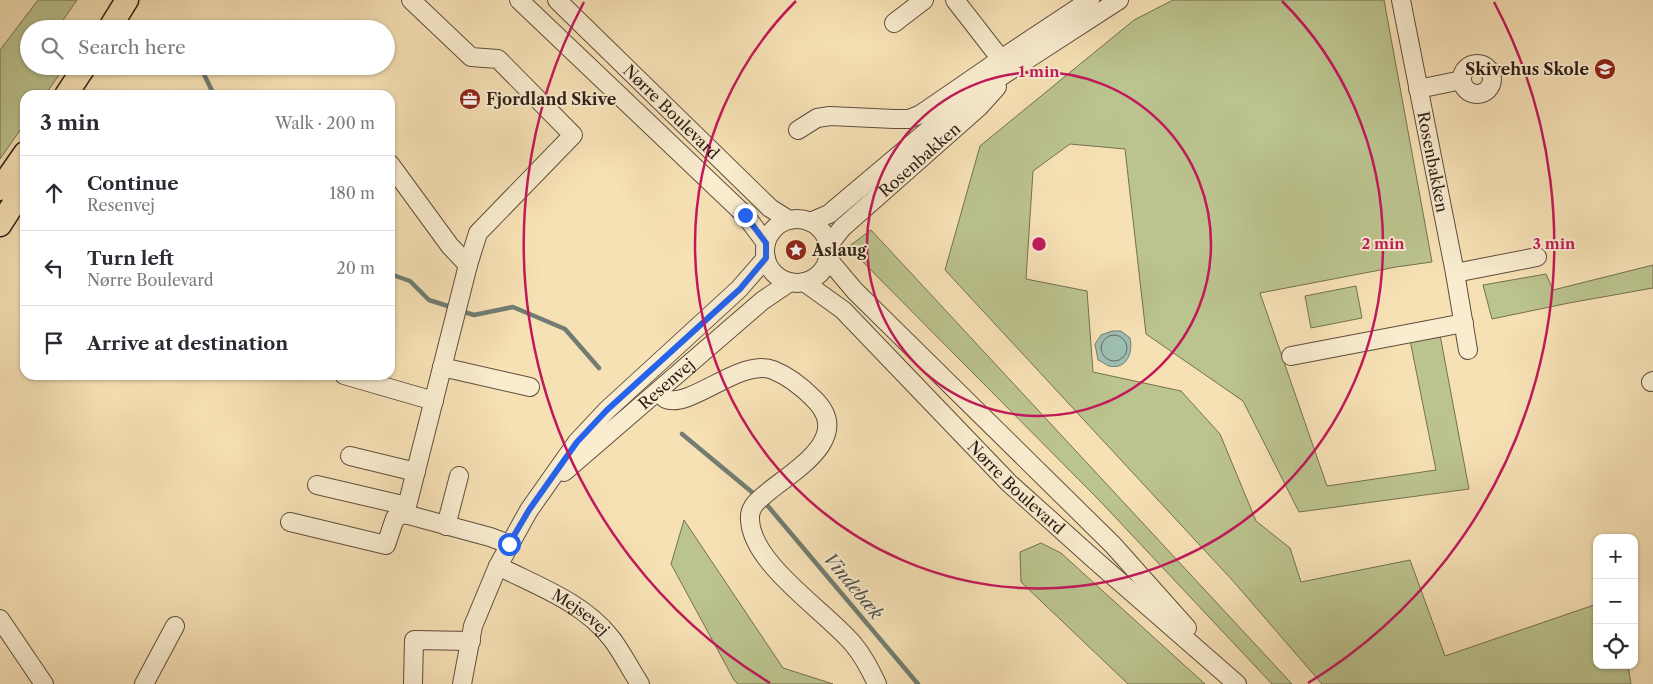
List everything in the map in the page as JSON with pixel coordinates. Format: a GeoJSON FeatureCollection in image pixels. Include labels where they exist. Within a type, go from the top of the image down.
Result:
{"type":"FeatureCollection","features":[{"type":"Feature","properties":{"kind":"main road"},"geometry":{"type":"LineString","coordinates":[[115,20],[127,0]]}},
{"type":"Feature","properties":{"kind":"main road"},"geometry":{"type":"LineString","coordinates":[[129,20],[141,0]]}},
{"type":"Feature","properties":{"kind":"main road"},"geometry":{"type":"LineString","coordinates":[[69,90],[79,75]]}},
{"type":"Feature","properties":{"kind":"main road"},"geometry":{"type":"LineString","coordinates":[[86,90],[95,75]]}},
{"type":"Feature","properties":{"kind":"main road"},"geometry":{"type":"LineString","coordinates":[[0,189],[20,160]]}},
{"type":"Feature","properties":{"kind":"main road"},"geometry":{"type":"LineString","coordinates":[[0,225],[20,194]]}},
{"type":"Feature","properties":{"kind":"street"},"geometry":{"type":"LineString","coordinates":[[290,522],[386,545],[395,518],[406,510],[468,265],[478,233],[573,135],[498,59],[471,57],[411,0]]}},
{"type":"Feature","properties":{"kind":"street","name":"Nørre Boulevard"},"geometry":{"type":"LineString","coordinates":[[519,0],[745,215],[766,250]]}},
{"type":"Feature","properties":{"kind":"street","name":"Nørre Boulevard"},"geometry":{"type":"LineString","coordinates":[[557,0],[770,208],[789,220]]}},
{"type":"Feature","properties":{"kind":"street"},"geometry":{"type":"LineString","coordinates":[[894,23],[924,0]]}},
{"type":"Feature","properties":{"kind":"street"},"geometry":{"type":"LineString","coordinates":[[955,0],[1006,65]]}},
{"type":"Feature","properties":{"kind":"street"},"geometry":{"type":"LineString","coordinates":[[798,130],[817,118],[830,116],[909,119],[921,114],[1006,65],[1090,0]]}},
{"type":"Feature","properties":{"kind":"street","name":"Rosenbakken"},"geometry":{"type":"LineString","coordinates":[[810,222],[829,214],[1006,65],[1119,0]]}},
{"type":"Feature","properties":{"kind":"street","name":"Rosenbakken"},"geometry":{"type":"LineString","coordinates":[[1401,0],[1455,273],[1468,350]]}},
{"type":"Feature","properties":{"kind":"street","name":"Rosenbakken"},"geometry":{"type":"LineString","coordinates":[[828,252],[842,228],[979,107],[1006,65]]}},
{"type":"Feature","properties":{"kind":"street"},"geometry":{"type":"LineString","coordinates":[[1418,88],[1462,80]]}},
{"type":"Feature","properties":{"kind":"street"},"geometry":{"type":"LineString","coordinates":[[395,171],[450,246],[468,265]]}},
{"type":"Feature","properties":{"kind":"street"},"geometry":{"type":"LineString","coordinates":[[789,220],[810,222],[822,232],[828,252],[824,267],[819,274],[797,282],[781,279],[774,273],[769,266],[766,250],[775,228],[789,220]]}},
{"type":"Feature","properties":{"kind":"street","name":"Resenvej"},"geometry":{"type":"LineString","coordinates":[[462,684],[474,626],[498,566],[529,510],[577,442],[601,416],[740,289],[766,250]]}},
{"type":"Feature","properties":{"kind":"street","name":"Nørre Boulevard"},"geometry":{"type":"LineString","coordinates":[[828,252],[855,292],[1113,545],[1238,684]]}},
{"type":"Feature","properties":{"kind":"street"},"geometry":{"type":"LineString","coordinates":[[1455,273],[1537,257]]}},
{"type":"Feature","properties":{"kind":"street","name":"Nørre Boulevard"},"geometry":{"type":"LineString","coordinates":[[797,282],[843,310],[1009,483],[1238,684]]}},
{"type":"Feature","properties":{"kind":"street","name":"Resenvej"},"geometry":{"type":"LineString","coordinates":[[544,489],[762,301],[797,282]]}},
{"type":"Feature","properties":{"kind":"street"},"geometry":{"type":"LineString","coordinates":[[1291,356],[1464,323]]}},
{"type":"Feature","properties":{"kind":"street"},"geometry":{"type":"LineString","coordinates":[[442,367],[530,387]]}},
{"type":"Feature","properties":{"kind":"street"},"geometry":{"type":"LineString","coordinates":[[658,391],[666,399],[675,400],[690,396],[730,376],[754,368],[772,369],[801,386],[822,407],[828,423],[825,438],[816,453],[753,505],[749,518],[752,535],[786,582],[832,623],[854,646],[877,684]]}},
{"type":"Feature","properties":{"kind":"street"},"geometry":{"type":"LineString","coordinates":[[375,380],[434,400]]}},
{"type":"Feature","properties":{"kind":"street"},"geometry":{"type":"LineString","coordinates":[[350,456],[416,472]]}},
{"type":"Feature","properties":{"kind":"street"},"geometry":{"type":"LineString","coordinates":[[446,526],[459,476]]}},
{"type":"Feature","properties":{"kind":"street"},"geometry":{"type":"LineString","coordinates":[[317,485],[406,510],[446,526],[490,537],[509,544]]}},
{"type":"Feature","properties":{"kind":"street","name":"Mejsevej"},"geometry":{"type":"LineString","coordinates":[[498,566],[559,596],[587,614],[611,638],[640,684]]}},
{"type":"Feature","properties":{"kind":"street"},"geometry":{"type":"LineString","coordinates":[[0,619],[44,684]]}},
{"type":"Feature","properties":{"kind":"street"},"geometry":{"type":"LineString","coordinates":[[144,684],[175,626]]}},
{"type":"Feature","properties":{"kind":"street"},"geometry":{"type":"LineString","coordinates":[[413,684],[414,640],[470,640]]}},
{"type":"Feature","properties":{"kind":"green space"},"geometry":{"type":"Polygon","coordinates":[[[38,0],[77,0],[63,20],[23,20],[38,0]]]}},
{"type":"Feature","properties":{"kind":"green space"},"geometry":{"type":"Polygon","coordinates":[[[1173,0],[1384,0],[1432,262],[1260,293],[1327,486],[1436,470],[1410,340],[1440,335],[1469,489],[1299,512],[1243,401],[1146,334],[1125,149],[1070,144],[1033,171],[1026,279],[1087,291],[1093,372],[1181,391],[1220,434],[1256,521],[1290,548],[1301,582],[1410,560],[1445,656],[1593,605],[1593,669],[1629,669],[1631,684],[1322,684],[1233,581],[945,270],[980,146],[1134,20],[1173,0]]]}},
{"type":"Feature","properties":{"kind":"green space"},"geometry":{"type":"Polygon","coordinates":[[[20,24],[20,75],[59,75],[48,90],[20,90],[20,130],[0,159],[0,50],[20,24]]]}},
{"type":"Feature","properties":{"kind":"green space"},"geometry":{"type":"Polygon","coordinates":[[[871,230],[1292,684],[1272,684],[1099,500],[848,247],[871,230]]]}},
{"type":"Feature","properties":{"kind":"green space"},"geometry":{"type":"Polygon","coordinates":[[[1653,265],[1653,288],[1492,319],[1483,285],[1546,274],[1553,290],[1653,265]]]}},
{"type":"Feature","properties":{"kind":"green space"},"geometry":{"type":"Polygon","coordinates":[[[1356,286],[1362,318],[1311,328],[1305,296],[1356,286]]]}},
{"type":"Feature","properties":{"kind":"green space"},"geometry":{"type":"Polygon","coordinates":[[[684,520],[783,668],[833,684],[738,684],[734,680],[671,564],[684,520]]]}},
{"type":"Feature","properties":{"kind":"green space"},"geometry":{"type":"Polygon","coordinates":[[[1041,543],[1061,553],[1205,684],[1128,684],[1021,582],[1020,552],[1041,543]]]}},
{"type":"Feature","properties":{"kind":"water"},"geometry":{"type":"Polygon","coordinates":[[[1112,331],[1121,331],[1130,338],[1130,354],[1121,365],[1109,366],[1098,360],[1095,344],[1101,335],[1112,331]]]}},
{"type":"Feature","properties":{"kind":"waterway","name":"Vindebæk"},"geometry":{"type":"LineString","coordinates":[[204,75],[212,90]]}},
{"type":"Feature","properties":{"kind":"waterway","name":"Vindebæk"},"geometry":{"type":"LineString","coordinates":[[395,276],[410,281],[429,300],[454,308]]}},
{"type":"Feature","properties":{"kind":"waterway","name":"Vindebæk"},"geometry":{"type":"LineString","coordinates":[[461,311],[474,315],[513,307],[565,329],[599,368]]}},
{"type":"Feature","properties":{"kind":"waterway","name":"Vindebæk"},"geometry":{"type":"LineString","coordinates":[[682,434],[753,493]]}},
{"type":"Feature","properties":{"kind":"waterway","name":"Vindebæk"},"geometry":{"type":"LineString","coordinates":[[767,505],[918,684]]}},
{"type":"Feature","properties":{"kind":"place","name":"Skivehus Skole"},"geometry":{"type":"Point","coordinates":[1605,69]}},
{"type":"Feature","properties":{"kind":"place","name":"Fjordland Skive"},"geometry":{"type":"Point","coordinates":[470,99]}},
{"type":"Feature","properties":{"kind":"place","name":"Aslaug"},"geometry":{"type":"Point","coordinates":[796,250]}},
{"type":"Feature","properties":{"kind":"route"},"geometry":{"type":"LineString","coordinates":[[509,544],[529,510],[577,442],[607,410],[740,289],[766,258],[766,243],[745,215]]}}]}
